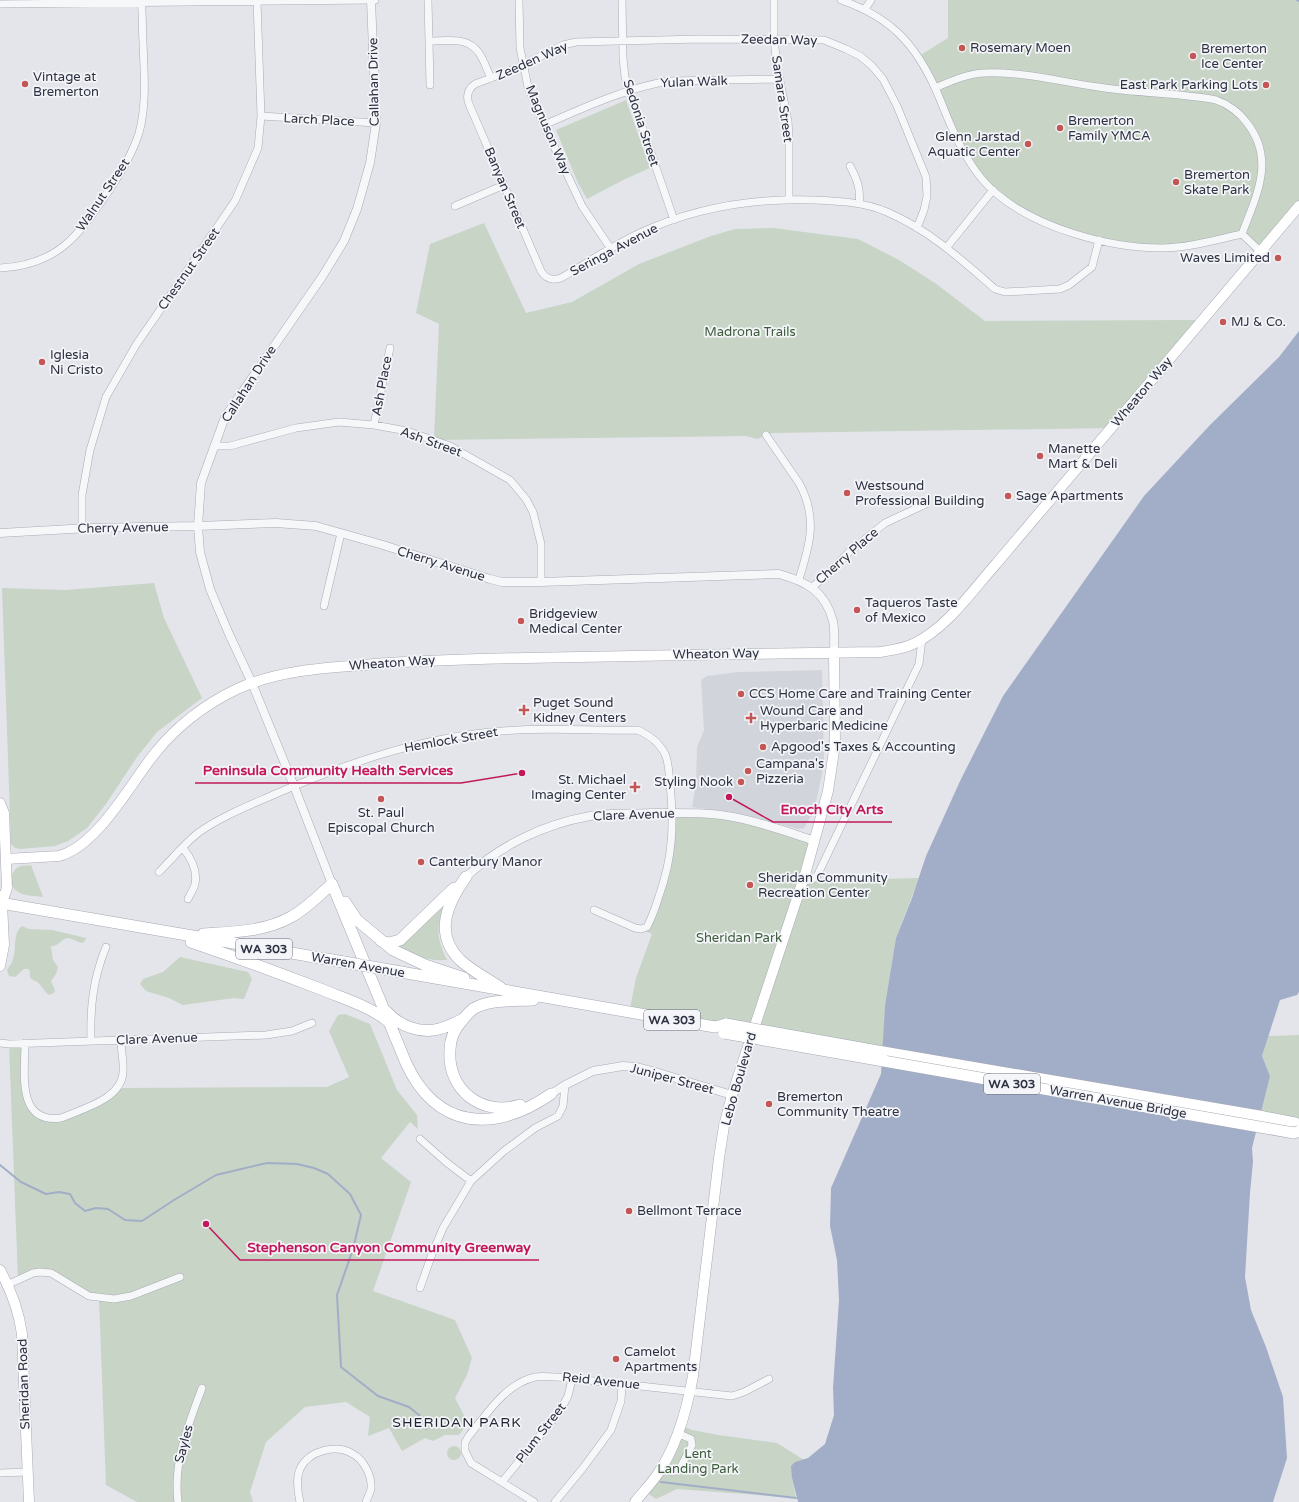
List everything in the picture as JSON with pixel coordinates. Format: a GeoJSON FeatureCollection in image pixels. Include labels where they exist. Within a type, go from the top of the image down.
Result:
{"type":"FeatureCollection","features":[{"type":"Feature","properties":{"kind":"main road","name":"Wheaton Way"},"geometry":{"type":"LineString","coordinates":[[6,859],[60,856],[80,845],[112,812],[154,753],[168,738],[204,708],[224,695],[252,683],[283,675],[315,668],[441,659],[834,652],[891,650],[911,645],[922,639],[948,618],[996,564],[1299,206]]}},
{"type":"Feature","properties":{"kind":"main road","name":"Lebo Boulevard"},"geometry":{"type":"LineString","coordinates":[[635,1502],[657,1476],[677,1433],[686,1409],[693,1376],[724,1126],[732,1095],[803,881],[828,791],[834,756],[834,652]]}},
{"type":"Feature","properties":{"kind":"main road"},"geometry":{"type":"LineString","coordinates":[[0,803],[4,813],[7,888],[1,900],[4,945],[0,966]]}},
{"type":"Feature","properties":{"kind":"main road"},"geometry":{"type":"LineString","coordinates":[[381,941],[389,943],[395,942],[406,936],[466,876]]}},
{"type":"Feature","properties":{"kind":"main road"},"geometry":{"type":"LineString","coordinates":[[466,876],[454,894],[448,909],[446,928],[448,940],[460,960],[505,990]]}},
{"type":"Feature","properties":{"kind":"main road"},"geometry":{"type":"LineString","coordinates":[[185,935],[252,930],[273,926],[297,914],[332,884]]}},
{"type":"Feature","properties":{"kind":"main road"},"geometry":{"type":"LineString","coordinates":[[332,884],[357,920],[381,941],[398,953],[425,965],[505,990]]}},
{"type":"Feature","properties":{"kind":"main road"},"geometry":{"type":"LineString","coordinates":[[332,884],[406,1063],[417,1084],[430,1100],[446,1111],[465,1118],[493,1119],[516,1113],[532,1106],[550,1094]]}},
{"type":"Feature","properties":{"kind":"main road","name":"Warren Avenue"},"geometry":{"type":"LineString","coordinates":[[1,900],[185,935],[725,1029]]}},
{"type":"Feature","properties":{"kind":"main road"},"geometry":{"type":"LineString","coordinates":[[154,929],[258,964],[371,1011],[390,1024]]}},
{"type":"Feature","properties":{"kind":"main road"},"geometry":{"type":"LineString","coordinates":[[549,999],[495,1002],[474,1009],[463,1019],[454,1033],[450,1045],[450,1065],[453,1076],[458,1084],[472,1100],[489,1107],[500,1109],[509,1108],[550,1094]]}},
{"type":"Feature","properties":{"kind":"main road"},"geometry":{"type":"LineString","coordinates":[[383,1007],[391,1017],[402,1024],[423,1030],[438,1029],[463,1019]]}},
{"type":"Feature","properties":{"kind":"main road","name":"Warren Avenue Bridge"},"geometry":{"type":"LineString","coordinates":[[725,1029],[1259,1116],[1299,1125]]}},
{"type":"Feature","properties":{"kind":"main road","name":"Warren Avenue Bridge"},"geometry":{"type":"LineString","coordinates":[[725,1029],[1294,1133],[1299,1131]]}},
{"type":"Feature","properties":{"kind":"main road","name":"Sheridan Road"},"geometry":{"type":"LineString","coordinates":[[0,1270],[18,1313],[22,1334],[29,1502]]}},
{"type":"Feature","properties":{"kind":"street","name":"Callahan Drive"},"geometry":{"type":"LineString","coordinates":[[332,884],[252,683],[208,586],[200,552],[198,526],[201,483],[225,417],[322,277],[344,241],[357,209],[370,163],[376,123],[371,0]]}},
{"type":"Feature","properties":{"kind":"street"},"geometry":{"type":"LineString","coordinates":[[0,4],[142,1],[375,0]]}},
{"type":"Feature","properties":{"kind":"street"},"geometry":{"type":"LineString","coordinates":[[428,0],[430,85]]}},
{"type":"Feature","properties":{"kind":"street","name":"Magnuson Way"},"geometry":{"type":"LineString","coordinates":[[519,0],[520,36],[523,64],[528,86],[544,125],[582,206],[611,249]]}},
{"type":"Feature","properties":{"kind":"street","name":"Sedonia Street"},"geometry":{"type":"LineString","coordinates":[[622,0],[625,77],[674,220]]}},
{"type":"Feature","properties":{"kind":"street","name":"Samara Street"},"geometry":{"type":"LineString","coordinates":[[774,0],[774,39],[779,79],[788,121],[789,199]]}},
{"type":"Feature","properties":{"kind":"street"},"geometry":{"type":"LineString","coordinates":[[841,0],[865,9],[886,22],[914,49],[935,88],[959,143],[974,168],[993,190],[1008,202],[1035,219],[1056,228],[1099,240],[1140,247],[1161,248],[1186,246],[1242,234]]}},
{"type":"Feature","properties":{"kind":"street"},"geometry":{"type":"LineString","coordinates":[[865,9],[871,0]]}},
{"type":"Feature","properties":{"kind":"street","name":"Walnut Street"},"geometry":{"type":"LineString","coordinates":[[0,268],[14,268],[37,262],[62,248],[76,236],[88,222],[126,164],[139,132],[144,96],[142,1]]}},
{"type":"Feature","properties":{"kind":"street","name":"Chestnut Street"},"geometry":{"type":"LineString","coordinates":[[82,529],[82,495],[89,458],[106,397],[136,345],[235,201],[258,148],[261,116],[257,1]]}},
{"type":"Feature","properties":{"kind":"street","name":"Zeedan Way"},"geometry":{"type":"LineString","coordinates":[[623,41],[774,39],[824,40],[860,56],[884,79],[897,106],[926,176],[927,196],[924,210],[917,228]]}},
{"type":"Feature","properties":{"kind":"street"},"geometry":{"type":"LineString","coordinates":[[429,42],[463,41],[472,45],[479,53],[491,78]]}},
{"type":"Feature","properties":{"kind":"street","name":"Zeeden Way"},"geometry":{"type":"LineString","coordinates":[[469,92],[471,87],[475,84],[569,43],[623,41]]}},
{"type":"Feature","properties":{"kind":"street"},"geometry":{"type":"LineString","coordinates":[[935,88],[967,76],[984,73],[997,73],[1098,87],[1204,98],[1223,103],[1237,112],[1247,123],[1258,142],[1262,156],[1260,186],[1242,234]]}},
{"type":"Feature","properties":{"kind":"street","name":"Yulan Walk"},"geometry":{"type":"LineString","coordinates":[[544,125],[638,87],[668,81],[779,79]]}},
{"type":"Feature","properties":{"kind":"street","name":"Banyan Street"},"geometry":{"type":"LineString","coordinates":[[469,92],[469,104],[541,271],[544,275],[551,279]]}},
{"type":"Feature","properties":{"kind":"street","name":"Larch Place"},"geometry":{"type":"LineString","coordinates":[[261,116],[376,123]]}},
{"type":"Feature","properties":{"kind":"street"},"geometry":{"type":"LineString","coordinates":[[850,166],[857,178],[860,190],[858,204]]}},
{"type":"Feature","properties":{"kind":"street"},"geometry":{"type":"LineString","coordinates":[[455,206],[504,186]]}},
{"type":"Feature","properties":{"kind":"street"},"geometry":{"type":"LineString","coordinates":[[947,247],[993,190]]}},
{"type":"Feature","properties":{"kind":"street","name":"Seringa Avenue"},"geometry":{"type":"LineString","coordinates":[[551,279],[561,278],[639,234],[703,210],[741,203],[789,199],[839,201],[858,204],[888,212],[947,247],[998,291],[1005,292],[1043,291],[1060,289],[1069,285],[1092,267],[1099,240]]}},
{"type":"Feature","properties":{"kind":"street"},"geometry":{"type":"LineString","coordinates":[[1242,234],[1261,252]]}},
{"type":"Feature","properties":{"kind":"street","name":"Ash Place"},"geometry":{"type":"LineString","coordinates":[[374,425],[390,348]]}},
{"type":"Feature","properties":{"kind":"street","name":"Ash Street"},"geometry":{"type":"LineString","coordinates":[[214,446],[230,446],[296,428],[339,422],[374,425],[407,431],[450,446],[510,480],[526,499],[533,512],[542,544],[541,582]]}},
{"type":"Feature","properties":{"kind":"street"},"geometry":{"type":"LineString","coordinates":[[766,435],[799,483],[809,507],[811,524],[809,544],[799,579]]}},
{"type":"Feature","properties":{"kind":"street","name":"Cherry Place"},"geometry":{"type":"LineString","coordinates":[[812,587],[826,576],[849,552],[886,522],[926,504]]}},
{"type":"Feature","properties":{"kind":"street","name":"Cherry Avenue"},"geometry":{"type":"LineString","coordinates":[[0,533],[276,523],[316,526],[490,580],[502,582],[779,574],[799,579],[812,587],[825,601],[833,622],[834,652]]}},
{"type":"Feature","properties":{"kind":"street"},"geometry":{"type":"LineString","coordinates":[[324,606],[341,533]]}},
{"type":"Feature","properties":{"kind":"street"},"geometry":{"type":"LineString","coordinates":[[803,881],[811,880],[817,876],[919,664],[922,639]]}},
{"type":"Feature","properties":{"kind":"street","name":"Hemlock Street"},"geometry":{"type":"LineString","coordinates":[[159,872],[198,834],[232,813],[294,786],[348,765],[419,743],[467,734],[519,730],[638,730],[654,738],[665,754],[673,813]]}},
{"type":"Feature","properties":{"kind":"street"},"geometry":{"type":"LineString","coordinates":[[594,910],[635,928],[641,929],[647,927],[665,880],[672,841],[673,813]]}},
{"type":"Feature","properties":{"kind":"street","name":"Clare Avenue"},"geometry":{"type":"LineString","coordinates":[[466,876],[485,860],[516,842],[543,830],[569,821],[603,815],[703,813],[741,819],[815,841]]}},
{"type":"Feature","properties":{"kind":"street"},"geometry":{"type":"LineString","coordinates":[[183,848],[194,863],[195,873],[196,884],[188,899]]}},
{"type":"Feature","properties":{"kind":"street"},"geometry":{"type":"LineString","coordinates":[[91,1041],[91,1001],[98,970],[106,947]]}},
{"type":"Feature","properties":{"kind":"street","name":"Clare Avenue"},"geometry":{"type":"LineString","coordinates":[[0,1043],[121,1041],[276,1035],[296,1030],[312,1022]]}},
{"type":"Feature","properties":{"kind":"street"},"geometry":{"type":"LineString","coordinates":[[25,1043],[26,1098],[36,1113],[54,1119],[61,1118],[105,1098],[118,1088],[121,1084],[123,1071],[121,1041]]}},
{"type":"Feature","properties":{"kind":"street","name":"Juniper Street"},"geometry":{"type":"LineString","coordinates":[[565,1085],[593,1071],[622,1066],[637,1067],[732,1095]]}},
{"type":"Feature","properties":{"kind":"street"},"geometry":{"type":"LineString","coordinates":[[550,1094],[565,1085]]}},
{"type":"Feature","properties":{"kind":"street"},"geometry":{"type":"LineString","coordinates":[[420,1288],[443,1228],[471,1181],[510,1147],[535,1128],[558,1116],[563,1106],[565,1085]]}},
{"type":"Feature","properties":{"kind":"street"},"geometry":{"type":"LineString","coordinates":[[420,1139],[446,1162],[471,1181]]}},
{"type":"Feature","properties":{"kind":"street"},"geometry":{"type":"LineString","coordinates":[[7,1285],[32,1274],[40,1272],[51,1273],[90,1296],[114,1299],[131,1296],[180,1277]]}},
{"type":"Feature","properties":{"kind":"street","name":"Reid Avenue"},"geometry":{"type":"LineString","coordinates":[[502,1482],[470,1463],[466,1457],[465,1443],[468,1437],[508,1390],[521,1382],[535,1377],[557,1377],[690,1390],[732,1396],[744,1392],[769,1378]]}},
{"type":"Feature","properties":{"kind":"street","name":"Plum Street"},"geometry":{"type":"LineString","coordinates":[[502,1482],[560,1411],[568,1396],[572,1379]]}},
{"type":"Feature","properties":{"kind":"street"},"geometry":{"type":"LineString","coordinates":[[555,1502],[584,1468],[611,1430],[621,1401],[622,1384]]}},
{"type":"Feature","properties":{"kind":"street","name":"Sayles"},"geometry":{"type":"LineString","coordinates":[[178,1502],[176,1487],[178,1459],[202,1388]]}},
{"type":"Feature","properties":{"kind":"street"},"geometry":{"type":"LineString","coordinates":[[662,1466],[673,1472],[679,1470],[692,1445],[691,1439],[677,1433]]}},
{"type":"Feature","properties":{"kind":"street"},"geometry":{"type":"LineString","coordinates":[[300,1502],[300,1470],[306,1460],[313,1454],[339,1450],[353,1454],[362,1461],[370,1477],[371,1488],[366,1502]]}},
{"type":"Feature","properties":{"kind":"street"},"geometry":{"type":"LineString","coordinates":[[0,1473],[27,1472]]}},
{"type":"Feature","properties":{"kind":"street"},"geometry":{"type":"LineString","coordinates":[[502,1482],[534,1502]]}},
{"type":"Feature","properties":{"kind":"shaded area"},"geometry":{"type":"Polygon","coordinates":[[[822,670],[824,759],[814,811],[804,828],[798,829],[745,815],[692,807],[696,784],[697,747],[704,730],[701,680],[707,676],[738,672],[822,670]]]}},
{"type":"Feature","properties":{"kind":"green space"},"geometry":{"type":"Polygon","coordinates":[[[948,0],[1299,0],[1299,206],[1261,252],[1242,234],[1161,248],[1072,233],[1008,202],[974,168],[919,56],[948,38],[948,0]]]}},
{"type":"Feature","properties":{"kind":"green space"},"geometry":{"type":"Polygon","coordinates":[[[626,100],[650,168],[587,199],[578,183],[556,130],[626,100]]]}},
{"type":"Feature","properties":{"kind":"green space","name":"Madrona Trails"},"geometry":{"type":"Polygon","coordinates":[[[484,223],[526,313],[572,302],[639,264],[711,236],[735,229],[773,228],[858,239],[899,260],[935,283],[985,321],[1203,320],[1111,428],[772,433],[757,439],[746,436],[434,440],[439,324],[416,313],[430,244],[484,223]]]}},
{"type":"Feature","properties":{"kind":"green space"},"geometry":{"type":"Polygon","coordinates":[[[154,583],[164,618],[202,698],[157,732],[137,757],[106,804],[87,828],[68,841],[55,846],[21,849],[15,848],[11,844],[2,588],[66,590],[154,583]]]}},
{"type":"Feature","properties":{"kind":"green space","name":"Sheridan Park"},"geometry":{"type":"Polygon","coordinates":[[[673,813],[713,814],[815,841],[803,881],[919,878],[896,938],[885,1005],[883,1052],[629,1013],[636,978],[652,934],[641,929],[647,927],[665,880],[673,813]]]}},
{"type":"Feature","properties":{"kind":"green space"},"geometry":{"type":"Polygon","coordinates":[[[31,865],[43,897],[18,892],[12,886],[11,878],[14,871],[21,866],[31,865]]]}},
{"type":"Feature","properties":{"kind":"green space"},"geometry":{"type":"Polygon","coordinates":[[[445,901],[438,931],[440,944],[447,960],[422,958],[399,946],[404,943],[445,901]]]}},
{"type":"Feature","properties":{"kind":"green space"},"geometry":{"type":"Polygon","coordinates":[[[22,926],[29,929],[52,930],[86,938],[82,943],[66,938],[56,945],[51,946],[53,960],[58,967],[56,974],[51,981],[55,990],[54,993],[49,995],[38,983],[31,979],[30,971],[28,969],[24,969],[15,977],[9,976],[7,970],[13,961],[17,933],[22,926]]]}},
{"type":"Feature","properties":{"kind":"green space"},"geometry":{"type":"Polygon","coordinates":[[[180,957],[248,972],[252,979],[244,999],[234,998],[183,1005],[169,998],[146,991],[140,984],[143,979],[163,972],[180,957]]]}},
{"type":"Feature","properties":{"kind":"green space"},"geometry":{"type":"Polygon","coordinates":[[[345,1014],[370,1024],[397,1090],[417,1115],[418,1129],[410,1122],[381,1158],[411,1182],[373,1291],[455,1320],[472,1358],[467,1375],[455,1398],[468,1423],[459,1435],[445,1435],[433,1441],[425,1438],[402,1451],[389,1428],[368,1436],[370,1417],[346,1402],[305,1407],[266,1442],[250,1492],[253,1502],[137,1502],[106,1485],[99,1298],[56,1275],[40,1272],[18,1280],[9,1044],[25,1043],[25,1093],[36,1113],[61,1118],[118,1088],[327,1087],[349,1077],[329,1031],[338,1015],[345,1014]]]}},
{"type":"Feature","properties":{"kind":"green space"},"geometry":{"type":"Polygon","coordinates":[[[1299,1035],[1299,1125],[1259,1116],[1270,1076],[1262,1056],[1268,1036],[1299,1035]]]}},
{"type":"Feature","properties":{"kind":"green space","name":"Lent Landing Park"},"geometry":{"type":"Polygon","coordinates":[[[680,1425],[692,1430],[718,1435],[777,1443],[804,1460],[795,1462],[792,1478],[796,1498],[677,1489],[656,1499],[644,1491],[680,1425]]]}},
{"type":"Feature","properties":{"kind":"green space"},"geometry":{"type":"Polygon","coordinates":[[[451,1446],[457,1446],[461,1450],[461,1456],[457,1460],[451,1460],[447,1456],[447,1450],[451,1446]]]}},
{"type":"Feature","properties":{"kind":"water"},"geometry":{"type":"Polygon","coordinates":[[[1299,331],[1299,992],[1297,995],[1280,1000],[1262,1056],[1270,1076],[1252,1148],[1253,1162],[1245,1277],[1251,1310],[1266,1347],[1283,1397],[1287,1458],[1273,1502],[798,1502],[792,1478],[791,1466],[795,1462],[808,1458],[825,1444],[834,1415],[833,1388],[839,1300],[837,1260],[830,1226],[831,1188],[881,1074],[885,1005],[896,938],[912,898],[926,856],[961,779],[1003,696],[1144,496],[1210,425],[1279,357],[1299,331]]]}},
{"type":"Feature","properties":{"kind":"waterway"},"geometry":{"type":"LineString","coordinates":[[0,1165],[21,1182],[46,1194],[59,1192],[70,1194],[75,1203],[85,1211],[96,1208],[108,1209],[125,1220],[142,1221],[216,1175],[267,1163],[297,1164],[314,1168],[328,1174],[350,1194],[361,1215],[353,1249],[337,1295],[341,1367],[378,1396],[409,1407],[419,1415],[426,1429]]}},
{"type":"Feature","properties":{"kind":"waterway"},"geometry":{"type":"LineString","coordinates":[[661,1482],[796,1498]]}},
{"type":"Feature","properties":{"kind":"place","name":"Rosemary Moen"},"geometry":{"type":"Point","coordinates":[962,48]}},
{"type":"Feature","properties":{"kind":"place","name":"Bremerton Ice Center"},"geometry":{"type":"Point","coordinates":[1193,56]}},
{"type":"Feature","properties":{"kind":"place","name":"Vintage at Bremerton"},"geometry":{"type":"Point","coordinates":[25,84]}},
{"type":"Feature","properties":{"kind":"place","name":"East Park Parking Lots"},"geometry":{"type":"Point","coordinates":[1266,85]}},
{"type":"Feature","properties":{"kind":"place","name":"Bremerton Family YMCA"},"geometry":{"type":"Point","coordinates":[1060,128]}},
{"type":"Feature","properties":{"kind":"place","name":"Glenn Jarstad Aquatic Center"},"geometry":{"type":"Point","coordinates":[1028,144]}},
{"type":"Feature","properties":{"kind":"place","name":"Bremerton Skate Park"},"geometry":{"type":"Point","coordinates":[1176,182]}},
{"type":"Feature","properties":{"kind":"place","name":"Waves Limited"},"geometry":{"type":"Point","coordinates":[1278,258]}},
{"type":"Feature","properties":{"kind":"place","name":"MJ & Co."},"geometry":{"type":"Point","coordinates":[1223,322]}},
{"type":"Feature","properties":{"kind":"place","name":"Iglesia Ni Cristo"},"geometry":{"type":"Point","coordinates":[42,362]}},
{"type":"Feature","properties":{"kind":"place","name":"Manette Mart & Deli"},"geometry":{"type":"Point","coordinates":[1040,456]}},
{"type":"Feature","properties":{"kind":"place","name":"Westsound Professional Building"},"geometry":{"type":"Point","coordinates":[847,493]}},
{"type":"Feature","properties":{"kind":"place","name":"Sage Apartments"},"geometry":{"type":"Point","coordinates":[1008,496]}},
{"type":"Feature","properties":{"kind":"place","name":"Taqueros Taste of Mexico"},"geometry":{"type":"Point","coordinates":[857,610]}},
{"type":"Feature","properties":{"kind":"place","name":"Bridgeview Medical Center"},"geometry":{"type":"Point","coordinates":[521,621]}},
{"type":"Feature","properties":{"kind":"place","name":"CCS Home Care and Training Center"},"geometry":{"type":"Point","coordinates":[741,694]}},
{"type":"Feature","properties":{"kind":"place","name":"Puget Sound Kidney Centers"},"geometry":{"type":"Point","coordinates":[524,710]}},
{"type":"Feature","properties":{"kind":"place","name":"Wound Care and Hyperbaric Medicine"},"geometry":{"type":"Point","coordinates":[751,718]}},
{"type":"Feature","properties":{"kind":"place","name":"Apgood's Taxes & Accounting"},"geometry":{"type":"Point","coordinates":[763,747]}},
{"type":"Feature","properties":{"kind":"place","name":"Campana's Pizzeria"},"geometry":{"type":"Point","coordinates":[748,771]}},
{"type":"Feature","properties":{"kind":"place","name":"Peninsula Community Health Services"},"geometry":{"type":"Point","coordinates":[522,773]}},
{"type":"Feature","properties":{"kind":"place","name":"Styling Nook"},"geometry":{"type":"Point","coordinates":[741,782]}},
{"type":"Feature","properties":{"kind":"place","name":"St. Michael Imaging Center"},"geometry":{"type":"Point","coordinates":[635,787]}},
{"type":"Feature","properties":{"kind":"place","name":"Enoch City Arts"},"geometry":{"type":"Point","coordinates":[729,797]}},
{"type":"Feature","properties":{"kind":"place","name":"St. Paul Episcopal Church"},"geometry":{"type":"Point","coordinates":[381,799]}},
{"type":"Feature","properties":{"kind":"place","name":"Canterbury Manor"},"geometry":{"type":"Point","coordinates":[421,862]}},
{"type":"Feature","properties":{"kind":"place","name":"Sheridan Community Recreation Center"},"geometry":{"type":"Point","coordinates":[750,885]}},
{"type":"Feature","properties":{"kind":"place","name":"Bremerton Community Theatre"},"geometry":{"type":"Point","coordinates":[769,1104]}},
{"type":"Feature","properties":{"kind":"place","name":"Bellmont Terrace"},"geometry":{"type":"Point","coordinates":[629,1211]}},
{"type":"Feature","properties":{"kind":"place","name":"Stephenson Canyon Community Greenway"},"geometry":{"type":"Point","coordinates":[206,1224]}},
{"type":"Feature","properties":{"kind":"place","name":"Camelot Apartments"},"geometry":{"type":"Point","coordinates":[616,1359]}},
{"type":"Feature","properties":{"kind":"district","name":"SHERIDAN PARK"},"geometry":{"type":"Point","coordinates":[457,1422]}}]}
